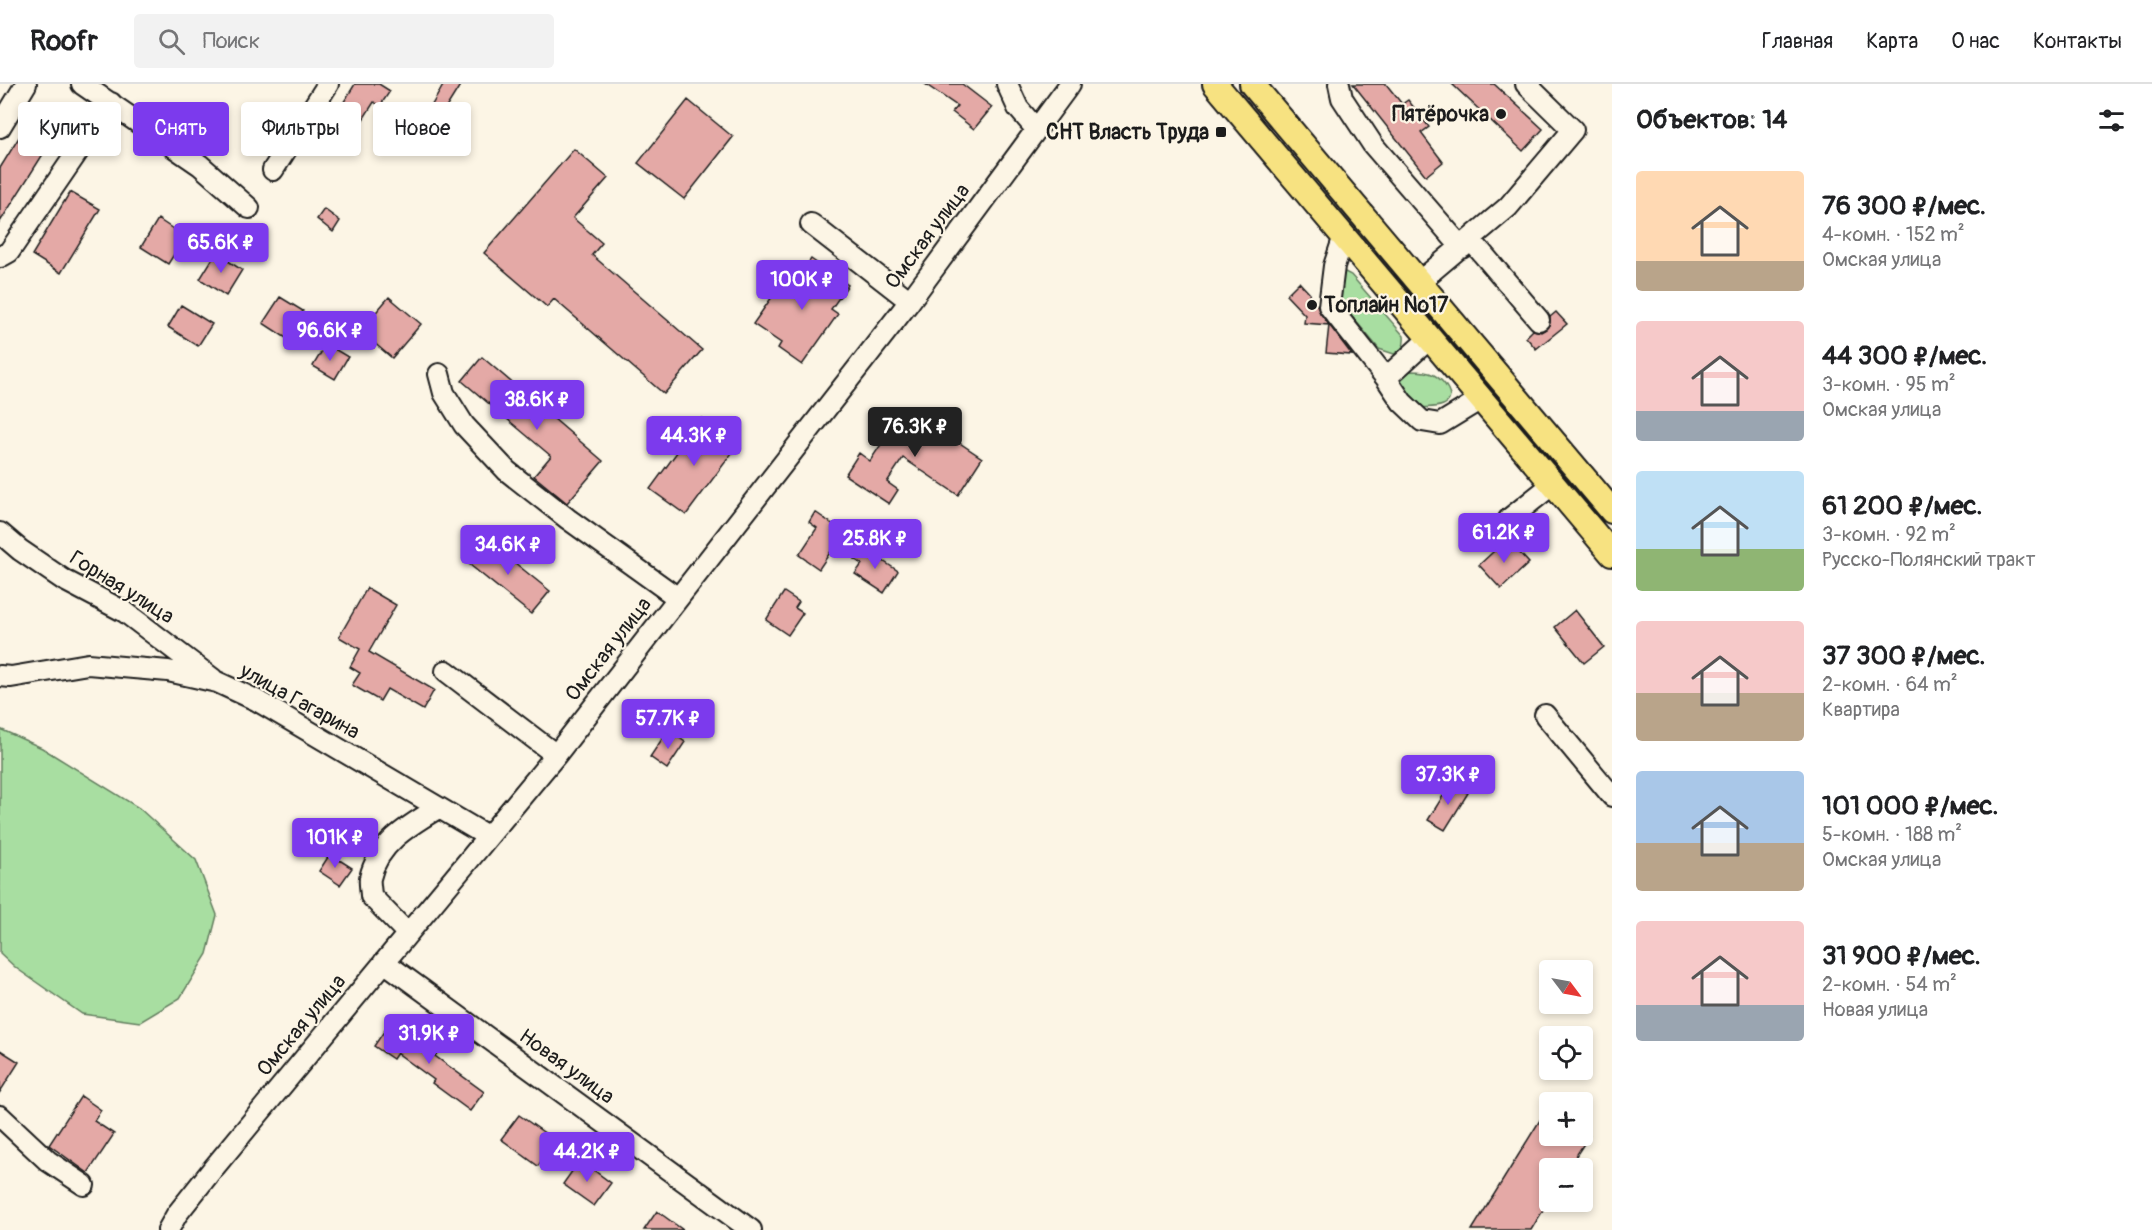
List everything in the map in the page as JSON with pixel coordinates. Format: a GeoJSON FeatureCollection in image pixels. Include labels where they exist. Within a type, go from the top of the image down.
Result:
{"type":"FeatureCollection","features":[{"type":"Feature","properties":{"kind":"main road"},"geometry":{"type":"LineString","coordinates":[[1215,84],[1612,554]]}},
{"type":"Feature","properties":{"kind":"main road"},"geometry":{"type":"LineString","coordinates":[[1252,84],[1612,511]]}},
{"type":"Feature","properties":{"kind":"street"},"geometry":{"type":"LineString","coordinates":[[0,127],[26,84]]}},
{"type":"Feature","properties":{"kind":"street"},"geometry":{"type":"LineString","coordinates":[[82,84],[108,102]]}},
{"type":"Feature","properties":{"kind":"street"},"geometry":{"type":"LineString","coordinates":[[273,170],[328,84]]}},
{"type":"Feature","properties":{"kind":"street"},"geometry":{"type":"LineString","coordinates":[[1007,84],[1018,108],[1036,129]]}},
{"type":"Feature","properties":{"kind":"street","name":"Омская улица"},"geometry":{"type":"LineString","coordinates":[[168,1230],[177,1214],[198,1188],[556,755],[910,301],[1070,84]]}},
{"type":"Feature","properties":{"kind":"street"},"geometry":{"type":"LineString","coordinates":[[1339,84],[1342,98],[1373,145],[1539,320]]}},
{"type":"Feature","properties":{"kind":"street"},"geometry":{"type":"LineString","coordinates":[[1419,282],[1508,207],[1573,130],[1526,84]]}},
{"type":"Feature","properties":{"kind":"street"},"geometry":{"type":"LineString","coordinates":[[121,111],[200,165],[249,208]]}},
{"type":"Feature","properties":{"kind":"street"},"geometry":{"type":"LineString","coordinates":[[0,257],[9,252],[75,156]]}},
{"type":"Feature","properties":{"kind":"street"},"geometry":{"type":"LineString","coordinates":[[811,224],[910,301]]}},
{"type":"Feature","properties":{"kind":"street"},"geometry":{"type":"LineString","coordinates":[[1344,236],[1334,266],[1329,306],[1402,402],[1422,421],[1440,424],[1481,399]]}},
{"type":"Feature","properties":{"kind":"street"},"geometry":{"type":"LineString","coordinates":[[1386,378],[1430,338]]}},
{"type":"Feature","properties":{"kind":"street"},"geometry":{"type":"LineString","coordinates":[[439,374],[444,393],[464,425],[507,471],[568,519],[678,598]]}},
{"type":"Feature","properties":{"kind":"street"},"geometry":{"type":"LineString","coordinates":[[1509,519],[1553,484]]}},
{"type":"Feature","properties":{"kind":"street","name":"Горная улица"},"geometry":{"type":"LineString","coordinates":[[0,533],[20,550],[64,580],[125,612],[217,682]]}},
{"type":"Feature","properties":{"kind":"street","name":"улица Гагарина"},"geometry":{"type":"LineString","coordinates":[[0,676],[11,677],[88,664],[168,671],[217,682],[256,700],[487,837]]}},
{"type":"Feature","properties":{"kind":"street"},"geometry":{"type":"LineString","coordinates":[[446,670],[556,755]]}},
{"type":"Feature","properties":{"kind":"street"},"geometry":{"type":"LineString","coordinates":[[1545,714],[1612,796]]}},
{"type":"Feature","properties":{"kind":"street"},"geometry":{"type":"LineString","coordinates":[[407,933],[371,897],[370,878],[382,852],[400,832],[438,808]]}},
{"type":"Feature","properties":{"kind":"street","name":"Новая улица"},"geometry":{"type":"LineString","coordinates":[[384,962],[751,1230]]}},
{"type":"Feature","properties":{"kind":"street"},"geometry":{"type":"LineString","coordinates":[[0,1116],[48,1161],[84,1185]]}},
{"type":"Feature","properties":{"kind":"green space"},"geometry":{"type":"Polygon","coordinates":[[[1345,272],[1351,275],[1404,336],[1401,349],[1394,354],[1379,349],[1340,302],[1335,290],[1338,274],[1345,272]]]}},
{"type":"Feature","properties":{"kind":"green space"},"geometry":{"type":"Polygon","coordinates":[[[1410,371],[1425,372],[1438,377],[1450,394],[1448,402],[1437,407],[1419,408],[1399,383],[1402,375],[1410,371]]]}},
{"type":"Feature","properties":{"kind":"green space"},"geometry":{"type":"Polygon","coordinates":[[[0,729],[42,748],[139,808],[196,860],[217,915],[207,954],[180,998],[140,1022],[82,1014],[16,968],[0,953],[0,729]]]}},
{"type":"Feature","properties":{"kind":"building"},"geometry":{"type":"Polygon","coordinates":[[[355,84],[379,84],[390,91],[383,102],[373,102],[361,122],[361,102],[344,102],[355,84]]]}},
{"type":"Feature","properties":{"kind":"building"},"geometry":{"type":"Polygon","coordinates":[[[444,84],[461,84],[450,102],[434,102],[444,84]]]}},
{"type":"Feature","properties":{"kind":"building"},"geometry":{"type":"Polygon","coordinates":[[[925,84],[962,84],[992,107],[974,129],[952,112],[957,106],[925,84]]]}},
{"type":"Feature","properties":{"kind":"building"},"geometry":{"type":"Polygon","coordinates":[[[1353,84],[1386,84],[1402,104],[1408,100],[1429,127],[1421,133],[1443,162],[1426,176],[1353,84]]]}},
{"type":"Feature","properties":{"kind":"building"},"geometry":{"type":"Polygon","coordinates":[[[1452,84],[1494,84],[1543,129],[1523,151],[1452,84]]]}},
{"type":"Feature","properties":{"kind":"building"},"geometry":{"type":"Polygon","coordinates":[[[688,100],[733,137],[684,199],[638,163],[688,100]]]}},
{"type":"Feature","properties":{"kind":"building"},"geometry":{"type":"Polygon","coordinates":[[[18,139],[18,156],[42,156],[0,222],[0,168],[18,139]]]}},
{"type":"Feature","properties":{"kind":"building"},"geometry":{"type":"Polygon","coordinates":[[[574,149],[608,178],[573,218],[602,243],[592,255],[702,350],[664,394],[554,299],[547,307],[484,253],[574,149]]]}},
{"type":"Feature","properties":{"kind":"building"},"geometry":{"type":"Polygon","coordinates":[[[70,192],[100,209],[61,273],[32,255],[70,192]]]}},
{"type":"Feature","properties":{"kind":"building"},"geometry":{"type":"Polygon","coordinates":[[[324,209],[340,221],[333,232],[317,219],[324,209]]]}},
{"type":"Feature","properties":{"kind":"building"},"geometry":{"type":"Polygon","coordinates":[[[158,219],[185,237],[168,264],[141,247],[158,219]]]}},
{"type":"Feature","properties":{"kind":"building"},"geometry":{"type":"Polygon","coordinates":[[[216,253],[242,270],[226,296],[200,279],[216,253]]]}},
{"type":"Feature","properties":{"kind":"building"},"geometry":{"type":"Polygon","coordinates":[[[811,259],[848,285],[831,309],[838,314],[802,365],[778,348],[781,343],[753,324],[786,277],[794,283],[811,259]]]}},
{"type":"Feature","properties":{"kind":"building"},"geometry":{"type":"Polygon","coordinates":[[[1299,282],[1310,294],[1308,296],[1317,305],[1320,313],[1352,355],[1326,353],[1329,325],[1304,323],[1305,315],[1286,295],[1299,282]]]}},
{"type":"Feature","properties":{"kind":"building"},"geometry":{"type":"Polygon","coordinates":[[[280,297],[303,311],[286,338],[263,323],[280,297]]]}},
{"type":"Feature","properties":{"kind":"building"},"geometry":{"type":"Polygon","coordinates":[[[389,297],[421,324],[392,358],[360,331],[389,297]]]}},
{"type":"Feature","properties":{"kind":"building"},"geometry":{"type":"Polygon","coordinates":[[[181,305],[212,324],[198,346],[168,327],[181,305]]]}},
{"type":"Feature","properties":{"kind":"building"},"geometry":{"type":"Polygon","coordinates":[[[1556,312],[1567,324],[1536,349],[1526,337],[1533,330],[1541,332],[1546,329],[1550,323],[1550,317],[1556,312]]]}},
{"type":"Feature","properties":{"kind":"building"},"geometry":{"type":"Polygon","coordinates":[[[326,344],[348,357],[335,379],[313,366],[326,344]]]}},
{"type":"Feature","properties":{"kind":"building"},"geometry":{"type":"Polygon","coordinates":[[[482,357],[603,461],[567,503],[534,476],[551,456],[462,381],[482,357]]]}},
{"type":"Feature","properties":{"kind":"building"},"geometry":{"type":"Polygon","coordinates":[[[906,407],[982,458],[958,495],[903,458],[887,482],[898,490],[889,504],[845,475],[859,453],[870,461],[906,407]]]}},
{"type":"Feature","properties":{"kind":"building"},"geometry":{"type":"Polygon","coordinates":[[[702,418],[738,445],[686,515],[650,489],[702,418]]]}},
{"type":"Feature","properties":{"kind":"building"},"geometry":{"type":"Polygon","coordinates":[[[815,512],[844,532],[819,569],[799,555],[817,528],[809,522],[815,512]]]}},
{"type":"Feature","properties":{"kind":"building"},"geometry":{"type":"Polygon","coordinates":[[[484,538],[550,591],[531,614],[465,561],[484,538]]]}},
{"type":"Feature","properties":{"kind":"building"},"geometry":{"type":"Polygon","coordinates":[[[1507,539],[1529,563],[1501,589],[1479,565],[1507,539]]]}},
{"type":"Feature","properties":{"kind":"building"},"geometry":{"type":"Polygon","coordinates":[[[862,547],[898,571],[884,593],[855,574],[862,564],[854,559],[862,547]]]}},
{"type":"Feature","properties":{"kind":"building"},"geometry":{"type":"Polygon","coordinates":[[[367,588],[396,605],[369,652],[434,690],[423,710],[387,689],[380,701],[352,685],[360,673],[350,667],[360,649],[339,637],[367,588]]]}},
{"type":"Feature","properties":{"kind":"building"},"geometry":{"type":"Polygon","coordinates":[[[784,592],[799,602],[795,608],[803,613],[788,635],[766,620],[784,592]]]}},
{"type":"Feature","properties":{"kind":"building"},"geometry":{"type":"Polygon","coordinates":[[[1575,610],[1604,647],[1584,663],[1555,627],[1575,610]]]}},
{"type":"Feature","properties":{"kind":"building"},"geometry":{"type":"Polygon","coordinates":[[[668,730],[685,742],[667,769],[650,757],[668,730]]]}},
{"type":"Feature","properties":{"kind":"building"},"geometry":{"type":"Polygon","coordinates":[[[1451,783],[1468,793],[1445,830],[1428,820],[1451,783]]]}},
{"type":"Feature","properties":{"kind":"building"},"geometry":{"type":"Polygon","coordinates":[[[330,854],[352,868],[340,885],[319,871],[330,854]]]}},
{"type":"Feature","properties":{"kind":"building"},"geometry":{"type":"Polygon","coordinates":[[[391,1021],[423,1044],[426,1040],[439,1050],[435,1056],[484,1092],[470,1111],[432,1083],[434,1080],[397,1053],[393,1059],[374,1046],[391,1021]]]}},
{"type":"Feature","properties":{"kind":"building"},"geometry":{"type":"Polygon","coordinates":[[[0,1050],[19,1062],[0,1092],[0,1050]]]}},
{"type":"Feature","properties":{"kind":"building"},"geometry":{"type":"Polygon","coordinates":[[[81,1096],[101,1110],[94,1121],[114,1134],[88,1173],[49,1145],[81,1096]]]}},
{"type":"Feature","properties":{"kind":"building"},"geometry":{"type":"Polygon","coordinates":[[[519,1115],[556,1141],[538,1166],[501,1139],[519,1115]]]}},
{"type":"Feature","properties":{"kind":"building"},"geometry":{"type":"Polygon","coordinates":[[[1539,1122],[1539,1146],[1582,1146],[1575,1158],[1539,1158],[1539,1212],[1542,1212],[1531,1230],[1472,1230],[1539,1122]]]}},
{"type":"Feature","properties":{"kind":"building"},"geometry":{"type":"Polygon","coordinates":[[[580,1160],[611,1183],[594,1206],[563,1184],[580,1160]]]}},
{"type":"Feature","properties":{"kind":"building"},"geometry":{"type":"Polygon","coordinates":[[[657,1211],[683,1230],[644,1230],[657,1211]]]}},
{"type":"Feature","properties":{"kind":"place","name":"Пятёрочка"},"geometry":{"type":"Point","coordinates":[1501,114]}},
{"type":"Feature","properties":{"kind":"place","name":"СНТ Власть Труда"},"geometry":{"type":"Point","coordinates":[1221,132]}},
{"type":"Feature","properties":{"kind":"place","name":"Топлайн №17"},"geometry":{"type":"Point","coordinates":[1312,305]}}]}
